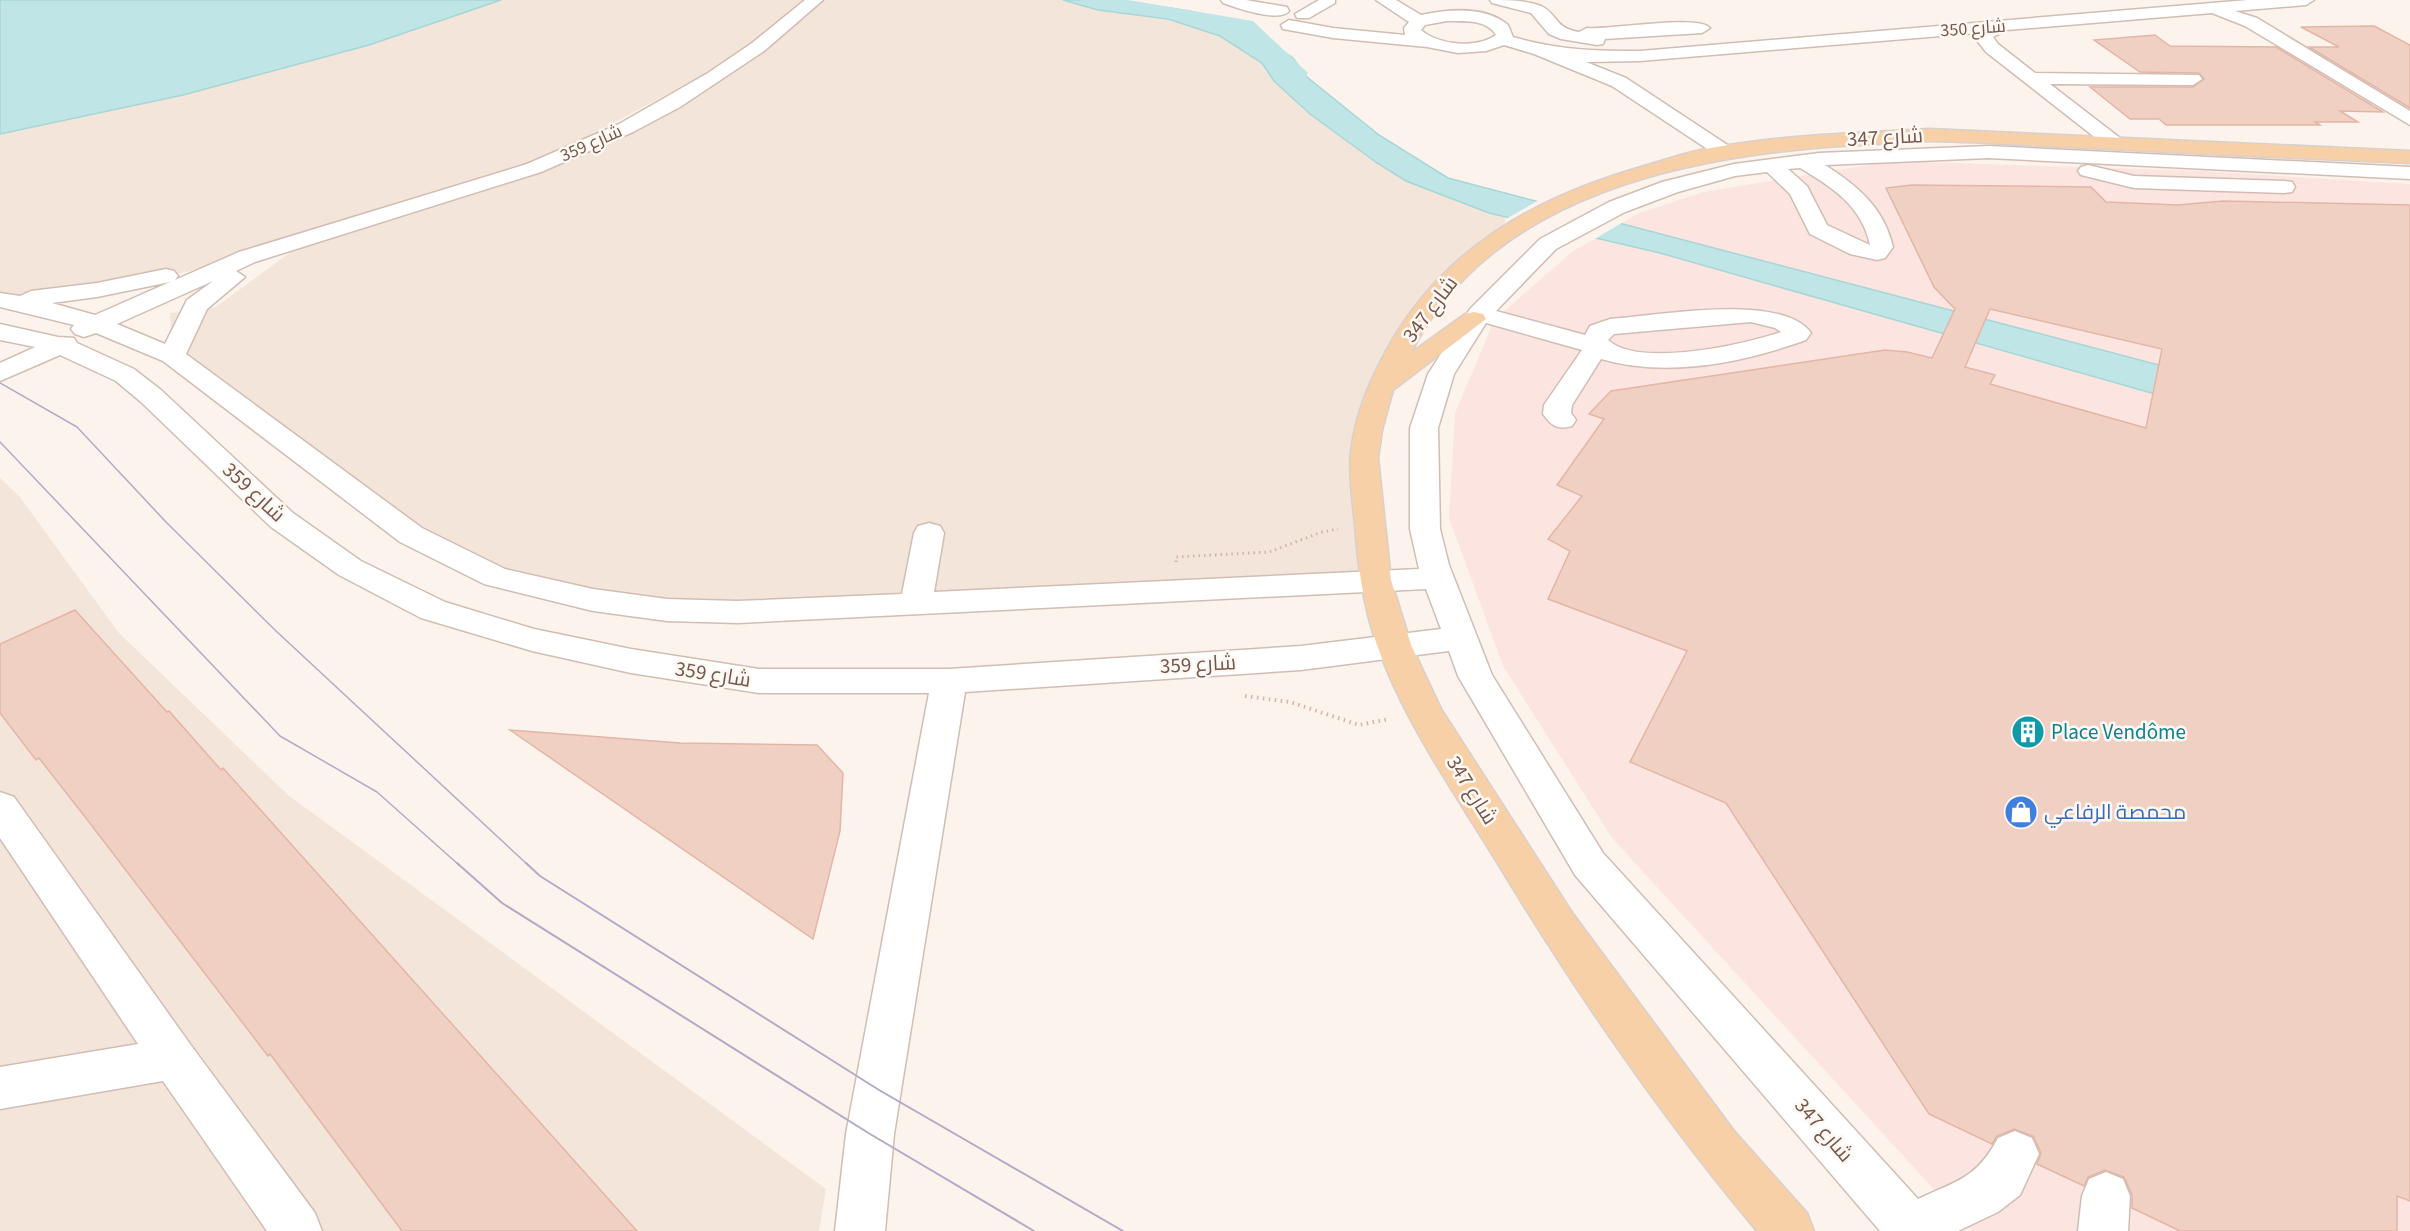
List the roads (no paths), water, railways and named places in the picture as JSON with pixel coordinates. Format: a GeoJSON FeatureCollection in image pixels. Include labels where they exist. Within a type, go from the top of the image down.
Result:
{"type":"FeatureCollection","features":[{"type":"Feature","properties":{"kind":"main road","name":"شارع 347"},"geometry":{"type":"LineString","coordinates":[[1789,1231],[1717,1147],[1558,926],[1425,713],[1394,645],[1376,580],[1364,458],[1368,430],[1380,388],[1413,324],[1450,278],[1507,232],[1532,216],[1688,151],[1734,151],[1862,138],[1930,135],[2410,157]]}},
{"type":"Feature","properties":{"kind":"main road"},"geometry":{"type":"LineString","coordinates":[[2043,153],[2080,149],[2211,154],[2301,151]]}},
{"type":"Feature","properties":{"kind":"main road"},"geometry":{"type":"LineString","coordinates":[[1734,151],[1768,166]]}},
{"type":"Feature","properties":{"kind":"main road"},"geometry":{"type":"LineString","coordinates":[[1380,388],[1482,310]]}},
{"type":"Feature","properties":{"kind":"street","name":"شارع 359"},"geometry":{"type":"LineString","coordinates":[[60,345],[246,263],[534,168],[626,128],[673,103],[732,65],[758,47],[815,0]]}},
{"type":"Feature","properties":{"kind":"street"},"geometry":{"type":"LineString","coordinates":[[1218,0],[1289,18],[1350,30],[1416,23],[1450,15],[1478,18],[1499,26],[1505,32],[1502,39]]}},
{"type":"Feature","properties":{"kind":"street"},"geometry":{"type":"LineString","coordinates":[[1229,0],[1333,33],[1458,47],[1480,46],[1502,39],[1576,57],[1640,56]]}},
{"type":"Feature","properties":{"kind":"street"},"geometry":{"type":"LineString","coordinates":[[1289,18],[1327,3],[1327,0]]}},
{"type":"Feature","properties":{"kind":"street"},"geometry":{"type":"LineString","coordinates":[[1384,0],[1416,23]]}},
{"type":"Feature","properties":{"kind":"street"},"geometry":{"type":"LineString","coordinates":[[1498,0],[1537,10],[1543,13],[1555,30],[1588,40],[1681,34],[1683,31],[1720,34]]}},
{"type":"Feature","properties":{"kind":"street","name":"شارع 350"},"geometry":{"type":"LineString","coordinates":[[1640,56],[1720,34],[1910,33],[2306,0]]}},
{"type":"Feature","properties":{"kind":"street"},"geometry":{"type":"LineString","coordinates":[[2204,9],[2251,22],[2410,119]]}},
{"type":"Feature","properties":{"kind":"street"},"geometry":{"type":"LineString","coordinates":[[1416,23],[1412,32],[1427,42]]}},
{"type":"Feature","properties":{"kind":"street"},"geometry":{"type":"LineString","coordinates":[[2005,26],[1985,34],[1984,38],[1992,48],[2113,142]]}},
{"type":"Feature","properties":{"kind":"street"},"geometry":{"type":"LineString","coordinates":[[1587,33],[1600,34],[1684,27],[1720,34]]}},
{"type":"Feature","properties":{"kind":"street"},"geometry":{"type":"LineString","coordinates":[[1910,33],[1956,36],[1992,48]]}},
{"type":"Feature","properties":{"kind":"street"},"geometry":{"type":"LineString","coordinates":[[1480,46],[1573,74],[1598,87],[1664,134]]}},
{"type":"Feature","properties":{"kind":"street"},"geometry":{"type":"LineString","coordinates":[[1540,50],[1618,82],[1734,151]]}},
{"type":"Feature","properties":{"kind":"street"},"geometry":{"type":"LineString","coordinates":[[1618,82],[1607,70],[1607,65],[1640,56]]}},
{"type":"Feature","properties":{"kind":"street"},"geometry":{"type":"LineString","coordinates":[[2030,78],[2193,79]]}},
{"type":"Feature","properties":{"kind":"street"},"geometry":{"type":"LineString","coordinates":[[1965,153],[2018,165],[2090,171],[2134,182],[2187,186],[2262,188],[2310,185],[2318,184],[2327,177],[2327,169]]}},
{"type":"Feature","properties":{"kind":"street","name":"شارع 347"},"geometry":{"type":"LineString","coordinates":[[1912,1230],[1589,864],[1475,676],[1438,578],[1425,529],[1424,428],[1441,374],[1482,310],[1548,244],[1617,207],[1670,187],[1734,170],[1804,161],[1881,155],[2043,153],[2410,172]]}},
{"type":"Feature","properties":{"kind":"street"},"geometry":{"type":"LineString","coordinates":[[1768,166],[1799,191],[1818,229],[1858,249],[1877,253],[1882,247],[1881,236],[1859,201],[1833,178],[1804,161]]}},
{"type":"Feature","properties":{"kind":"street","name":"شارع 359"},"geometry":{"type":"LineString","coordinates":[[3,300],[126,285],[246,263]]}},
{"type":"Feature","properties":{"kind":"street","name":"شارع 359"},"geometry":{"type":"LineString","coordinates":[[172,356],[196,304],[246,263]]}},
{"type":"Feature","properties":{"kind":"street","name":"شارع 359"},"geometry":{"type":"LineString","coordinates":[[3,300],[103,326],[172,356],[411,535],[495,578],[593,600],[668,610],[738,612],[1234,590],[1438,578]]}},
{"type":"Feature","properties":{"kind":"street"},"geometry":{"type":"LineString","coordinates":[[1482,310],[1603,336],[1751,315],[1784,322],[1798,333],[1780,342],[1703,358],[1626,359],[1603,336]]}},
{"type":"Feature","properties":{"kind":"street","name":"شارع 359"},"geometry":{"type":"LineString","coordinates":[[0,332],[60,345],[124,375],[151,396],[282,520],[350,568],[433,610],[532,640],[631,661],[759,681],[949,681],[1301,658],[1461,638]]}},
{"type":"Feature","properties":{"kind":"street"},"geometry":{"type":"LineString","coordinates":[[1562,420],[1557,414],[1558,405],[1603,336]]}},
{"type":"Feature","properties":{"kind":"street"},"geometry":{"type":"LineString","coordinates":[[0,373],[60,345]]}},
{"type":"Feature","properties":{"kind":"street"},"geometry":{"type":"LineString","coordinates":[[916,605],[929,533]]}},
{"type":"Feature","properties":{"kind":"street"},"geometry":{"type":"LineString","coordinates":[[860,1231],[870,1134],[949,681]]}},
{"type":"Feature","properties":{"kind":"street"},"geometry":{"type":"LineString","coordinates":[[0,807],[174,1059],[297,1231]]}},
{"type":"Feature","properties":{"kind":"street"},"geometry":{"type":"LineString","coordinates":[[0,1088],[174,1059]]}},
{"type":"Feature","properties":{"kind":"street"},"geometry":{"type":"LineString","coordinates":[[1912,1230],[1981,1195],[2003,1178],[2015,1154]]}},
{"type":"Feature","properties":{"kind":"water"},"geometry":{"type":"Polygon","coordinates":[[[0,0],[501,0],[369,45],[183,95],[0,134],[0,0]]]}},
{"type":"Feature","properties":{"kind":"water"},"geometry":{"type":"Polygon","coordinates":[[[1063,0],[1115,0],[1190,11],[1216,18],[1267,40],[1293,58],[1307,77],[1379,135],[1448,178],[2159,365],[2155,394],[1660,253],[1489,213],[1406,181],[1377,163],[1310,114],[1274,81],[1262,63],[1220,36],[1168,19],[1098,10],[1063,0]]]}},
{"type":"Feature","properties":{"kind":"waterway"},"geometry":{"type":"LineString","coordinates":[[1090,0],[1246,25],[1297,73]]}},
{"type":"Feature","properties":{"kind":"tram line"},"geometry":{"type":"LineString","coordinates":[[0,383],[77,427],[166,522],[276,631],[528,865]]}},
{"type":"Feature","properties":{"kind":"tram line"},"geometry":{"type":"LineString","coordinates":[[0,442],[280,736],[377,792],[459,865]]}},
{"type":"Feature","properties":{"kind":"tram line"},"geometry":{"type":"LineString","coordinates":[[457,863],[502,903],[870,1134],[1034,1231]]}},
{"type":"Feature","properties":{"kind":"tram line"},"geometry":{"type":"LineString","coordinates":[[526,863],[540,876],[879,1090],[1123,1231]]}},
{"type":"Feature","properties":{"kind":"place","name":"Place Vendôme"},"geometry":{"type":"Point","coordinates":[2028,732]}},
{"type":"Feature","properties":{"kind":"place","name":"محمصة الرفاعي"},"geometry":{"type":"Point","coordinates":[2021,812]}}]}
